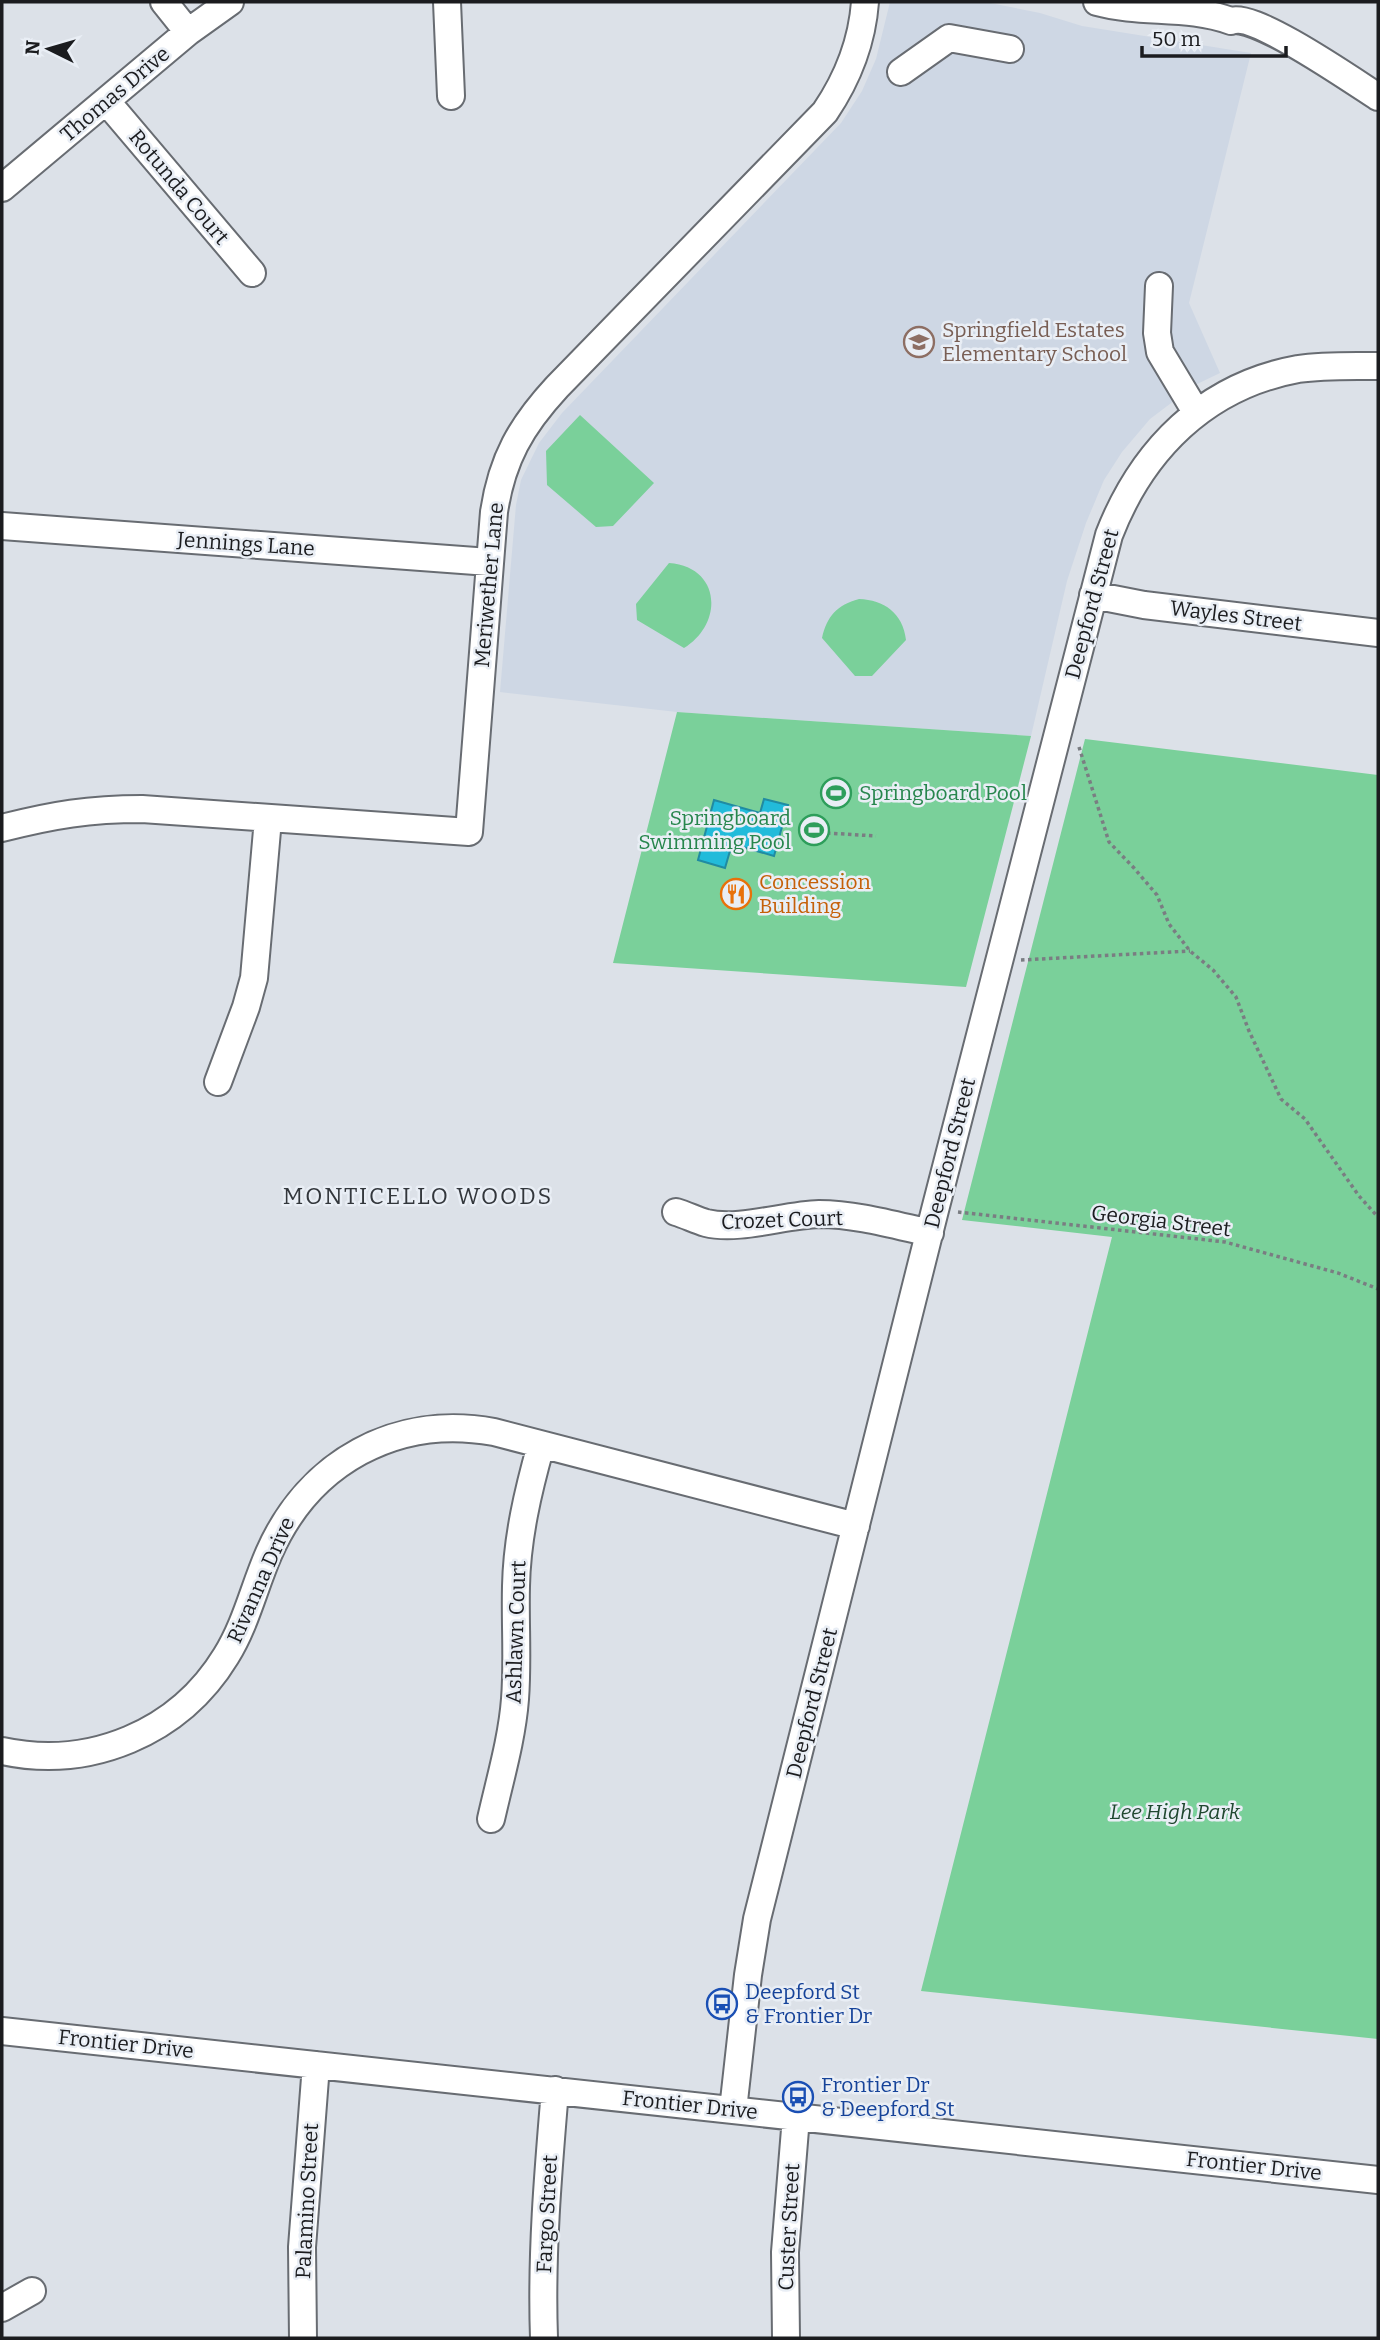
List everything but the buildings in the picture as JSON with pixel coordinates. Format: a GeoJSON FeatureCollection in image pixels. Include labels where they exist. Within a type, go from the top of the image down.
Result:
{"type":"FeatureCollection","features":[{"type":"Feature","properties":{"kind":"street"},"geometry":{"type":"LineString","coordinates":[[164,2],[188,32]]}},
{"type":"Feature","properties":{"kind":"street","name":"Thomas Drive"},"geometry":{"type":"LineString","coordinates":[[2,188],[188,32],[230,2]]}},
{"type":"Feature","properties":{"kind":"street"},"geometry":{"type":"LineString","coordinates":[[447,2],[451,96]]}},
{"type":"Feature","properties":{"kind":"street","name":"Meriwether Lane"},"geometry":{"type":"LineString","coordinates":[[2,828],[58,814],[101,809],[142,809],[469,832],[489,562],[498,486],[508,457],[522,430],[557,387],[825,112],[850,68],[857,49],[865,2]]}},
{"type":"Feature","properties":{"kind":"street"},"geometry":{"type":"LineString","coordinates":[[1097,2],[1213,14],[1230,21],[1251,12],[1284,39],[1378,97]]}},
{"type":"Feature","properties":{"kind":"street"},"geometry":{"type":"LineString","coordinates":[[901,72],[948,38],[1010,49]]}},
{"type":"Feature","properties":{"kind":"street","name":"Rotunda Court"},"geometry":{"type":"LineString","coordinates":[[107,102],[252,273]]}},
{"type":"Feature","properties":{"kind":"street"},"geometry":{"type":"LineString","coordinates":[[1159,286],[1157,333],[1160,352],[1196,412]]}},
{"type":"Feature","properties":{"kind":"street","name":"Deepford Street"},"geometry":{"type":"LineString","coordinates":[[733,2110],[757,1919],[1109,535],[1130,488],[1166,440],[1196,412],[1238,388],[1278,374],[1320,366],[1378,366]]}},
{"type":"Feature","properties":{"kind":"street","name":"Jennings Lane"},"geometry":{"type":"LineString","coordinates":[[2,526],[489,562]]}},
{"type":"Feature","properties":{"kind":"street","name":"Wayles Street"},"geometry":{"type":"LineString","coordinates":[[1093,596],[1144,605],[1378,633]]}},
{"type":"Feature","properties":{"kind":"street"},"geometry":{"type":"LineString","coordinates":[[218,1082],[254,978],[268,819]]}},
{"type":"Feature","properties":{"kind":"street","name":"Crozet Court"},"geometry":{"type":"LineString","coordinates":[[676,1212],[708,1223],[735,1224],[822,1214],[933,1221]]}},
{"type":"Feature","properties":{"kind":"street","name":"Rivanna Drive"},"geometry":{"type":"LineString","coordinates":[[2,1751],[32,1756],[83,1754],[132,1740],[178,1711],[198,1693],[227,1655],[270,1552],[295,1506],[322,1477],[360,1451],[383,1440],[408,1433],[435,1429],[481,1430],[856,1526]]}},
{"type":"Feature","properties":{"kind":"street","name":"Ashlawn Court"},"geometry":{"type":"LineString","coordinates":[[491,1819],[515,1702],[519,1538],[541,1445]]}},
{"type":"Feature","properties":{"kind":"street","name":"Frontier Drive"},"geometry":{"type":"LineString","coordinates":[[2,2031],[1378,2180]]}},
{"type":"Feature","properties":{"kind":"street","name":"Palamino Street"},"geometry":{"type":"LineString","coordinates":[[303,2338],[302,2247],[316,2065]]}},
{"type":"Feature","properties":{"kind":"street","name":"Fargo Street"},"geometry":{"type":"LineString","coordinates":[[544,2338],[542,2298],[545,2203],[555,2090]]}},
{"type":"Feature","properties":{"kind":"street","name":"Custer Street"},"geometry":{"type":"LineString","coordinates":[[786,2338],[785,2252],[796,2117]]}},
{"type":"Feature","properties":{"kind":"street"},"geometry":{"type":"LineString","coordinates":[[2,2308],[32,2291]]}},
{"type":"Feature","properties":{"kind":"path"},"geometry":{"type":"LineString","coordinates":[[1078,744],[1109,842],[1157,895],[1169,924],[1190,951],[1213,970],[1236,997],[1281,1100],[1305,1119],[1359,1196],[1378,1217]]}},
{"type":"Feature","properties":{"kind":"path"},"geometry":{"type":"LineString","coordinates":[[827,833],[876,836]]}},
{"type":"Feature","properties":{"kind":"path"},"geometry":{"type":"LineString","coordinates":[[999,962],[1190,951]]}},
{"type":"Feature","properties":{"kind":"path","name":"Georgia Street"},"geometry":{"type":"LineString","coordinates":[[933,1221],[1225,1242],[1338,1273],[1378,1289]]}},
{"type":"Feature","properties":{"kind":"shaded area","name":"Springfield Estates Elementary School"},"geometry":{"type":"Polygon","coordinates":[[[890,2],[985,2],[1040,13],[1082,26],[1251,53],[1189,303],[1220,373],[1195,385],[1150,419],[1122,452],[1104,480],[1086,523],[1067,581],[1031,736],[677,712],[500,692],[516,505],[521,480],[539,443],[562,413],[841,123],[862,91],[876,59],[890,2]]]}},
{"type":"Feature","properties":{"kind":"green space"},"geometry":{"type":"Polygon","coordinates":[[[580,415],[654,483],[613,526],[596,527],[547,485],[546,451],[580,415]]]}},
{"type":"Feature","properties":{"kind":"green space"},"geometry":{"type":"Polygon","coordinates":[[[669,563],[699,574],[707,585],[711,598],[711,611],[706,625],[684,648],[637,620],[636,604],[669,563]]]}},
{"type":"Feature","properties":{"kind":"green space"},"geometry":{"type":"Polygon","coordinates":[[[859,599],[876,602],[891,610],[901,622],[906,640],[872,676],[855,676],[822,638],[834,612],[859,599]]]}},
{"type":"Feature","properties":{"kind":"green space","name":"Springboard Pool"},"geometry":{"type":"Polygon","coordinates":[[[677,712],[1031,736],[966,987],[613,963],[677,712]]]}},
{"type":"Feature","properties":{"kind":"green space","name":"Lee High Park"},"geometry":{"type":"Polygon","coordinates":[[[1085,739],[1378,775],[1378,2039],[921,1991],[1112,1237],[962,1220],[1085,739]]]}},
{"type":"Feature","properties":{"kind":"water"},"geometry":{"type":"Polygon","coordinates":[[[764,799],[788,805],[774,856],[732,844],[725,868],[698,860],[714,800],[760,813],[764,799]]]}},
{"type":"Feature","properties":{"kind":"place","name":"Springfield Estates Elementary School"},"geometry":{"type":"Point","coordinates":[919,342]}},
{"type":"Feature","properties":{"kind":"place","name":"Springboard Pool"},"geometry":{"type":"Point","coordinates":[836,793]}},
{"type":"Feature","properties":{"kind":"place","name":"Springboard Swimming Pool"},"geometry":{"type":"Point","coordinates":[814,830]}},
{"type":"Feature","properties":{"kind":"place","name":"Concession Building"},"geometry":{"type":"Point","coordinates":[736,894]}},
{"type":"Feature","properties":{"kind":"place","name":"Deepford St & Frontier Dr"},"geometry":{"type":"Point","coordinates":[722,2004]}},
{"type":"Feature","properties":{"kind":"place","name":"Frontier Dr & Deepford St"},"geometry":{"type":"Point","coordinates":[798,2097]}},
{"type":"Feature","properties":{"kind":"district","name":"MONTICELLO WOODS"},"geometry":{"type":"Point","coordinates":[418,1196]}}]}
